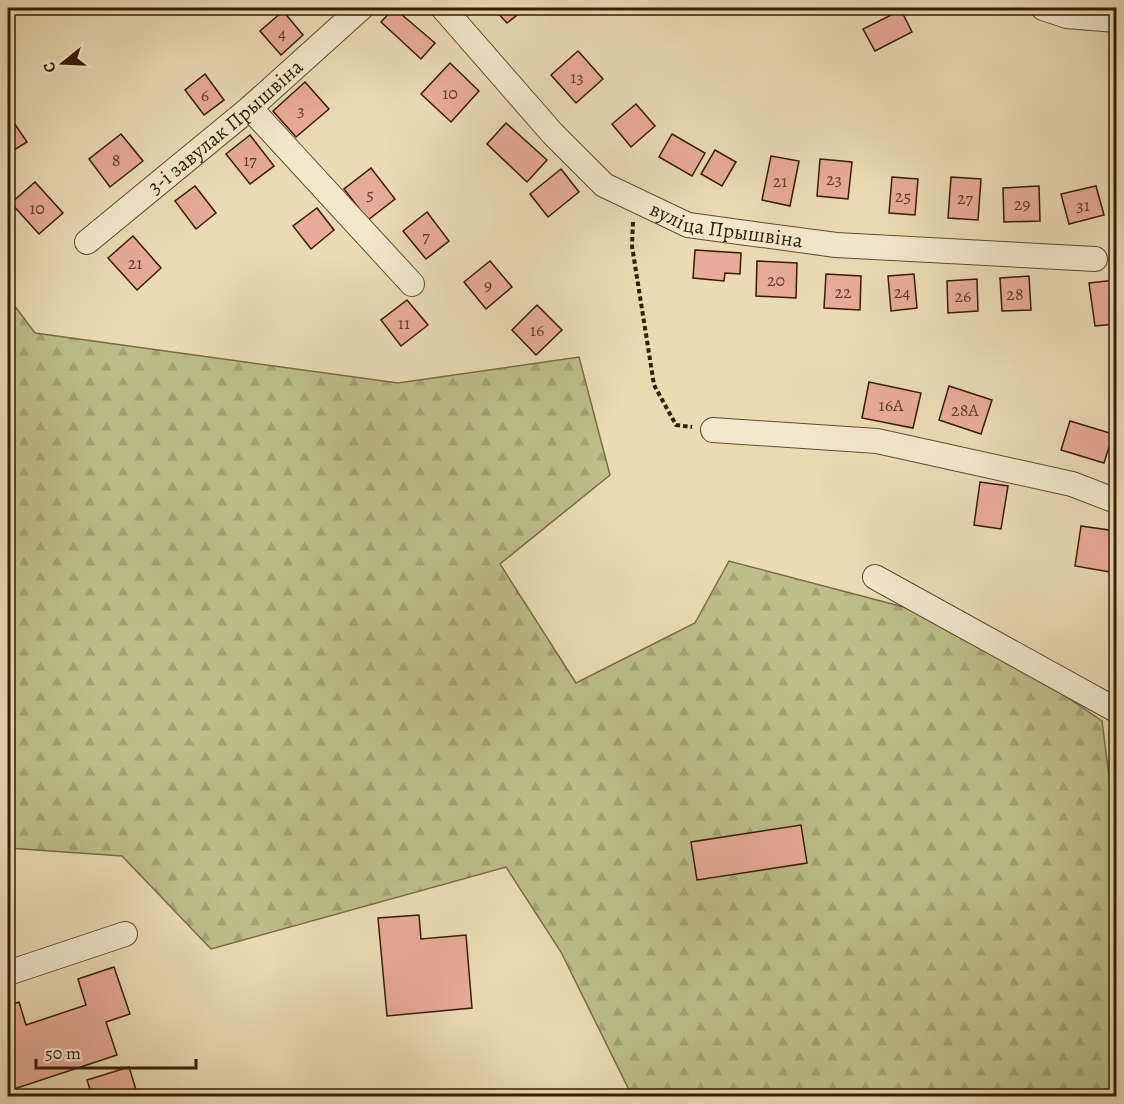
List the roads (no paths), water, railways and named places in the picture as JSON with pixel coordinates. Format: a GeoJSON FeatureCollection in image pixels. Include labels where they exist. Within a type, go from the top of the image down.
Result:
{"type":"FeatureCollection","features":[{"type":"Feature","properties":{"kind":"street","name":"3-і завулак Прышвіна"},"geometry":{"type":"LineString","coordinates":[[87,242],[250,108],[361,8]]}},
{"type":"Feature","properties":{"kind":"street","name":"вуліца Прышвіна"},"geometry":{"type":"LineString","coordinates":[[442,8],[553,134],[604,185],[688,225],[836,245],[1095,259]]}},
{"type":"Feature","properties":{"kind":"street"},"geometry":{"type":"LineString","coordinates":[[1043,8],[1067,16],[1116,20]]}},
{"type":"Feature","properties":{"kind":"street"},"geometry":{"type":"LineString","coordinates":[[250,108],[412,284]]}},
{"type":"Feature","properties":{"kind":"street"},"geometry":{"type":"LineString","coordinates":[[713,430],[877,441],[1072,484],[1116,501]]}},
{"type":"Feature","properties":{"kind":"street"},"geometry":{"type":"LineString","coordinates":[[875,577],[1116,710]]}},
{"type":"Feature","properties":{"kind":"street"},"geometry":{"type":"LineString","coordinates":[[8,973],[125,934]]}}]}
